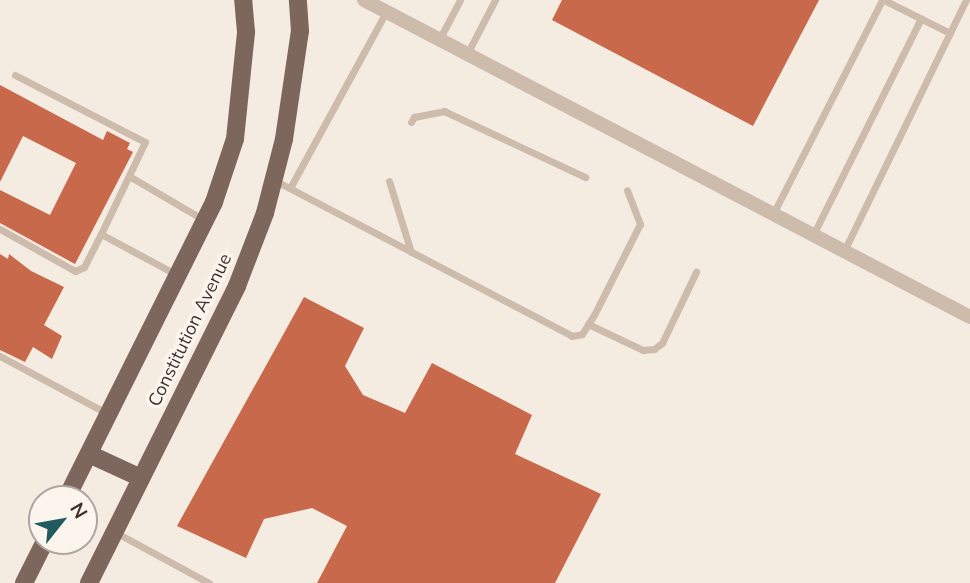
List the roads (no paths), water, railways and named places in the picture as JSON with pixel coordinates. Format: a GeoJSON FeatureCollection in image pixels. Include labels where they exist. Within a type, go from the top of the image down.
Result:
{"type":"FeatureCollection","features":[{"type":"Feature","properties":{"kind":"main road","name":"Constitution Avenue"},"geometry":{"type":"LineString","coordinates":[[73,485],[205,221],[235,139],[246,32],[243,0]]}},
{"type":"Feature","properties":{"kind":"main road","name":"Constitution Avenue"},"geometry":{"type":"LineString","coordinates":[[89,583],[237,286],[282,184],[300,31],[298,0]]}},
{"type":"Feature","properties":{"kind":"main road"},"geometry":{"type":"LineString","coordinates":[[89,454],[141,478]]}},
{"type":"Feature","properties":{"kind":"main road"},"geometry":{"type":"LineString","coordinates":[[24,583],[38,555]]}},
{"type":"Feature","properties":{"kind":"street"},"geometry":{"type":"LineString","coordinates":[[364,0],[970,317]]}},
{"type":"Feature","properties":{"kind":"lane"},"geometry":{"type":"LineString","coordinates":[[439,40],[460,0]]}},
{"type":"Feature","properties":{"kind":"lane"},"geometry":{"type":"LineString","coordinates":[[467,55],[495,0]]}},
{"type":"Feature","properties":{"kind":"lane"},"geometry":{"type":"LineString","coordinates":[[773,214],[883,0],[950,33]]}},
{"type":"Feature","properties":{"kind":"lane"},"geometry":{"type":"LineString","coordinates":[[844,251],[966,0]]}},
{"type":"Feature","properties":{"kind":"lane"},"geometry":{"type":"LineString","coordinates":[[386,12],[282,184],[572,336],[582,334],[640,224],[627,190]]}},
{"type":"Feature","properties":{"kind":"lane"},"geometry":{"type":"LineString","coordinates":[[813,234],[921,18]]}},
{"type":"Feature","properties":{"kind":"lane"},"geometry":{"type":"LineString","coordinates":[[0,229],[75,271],[84,267],[145,142],[15,75]]}},
{"type":"Feature","properties":{"kind":"lane"},"geometry":{"type":"LineString","coordinates":[[411,122],[414,117],[444,110],[585,177]]}},
{"type":"Feature","properties":{"kind":"lane"},"geometry":{"type":"LineString","coordinates":[[129,176],[205,221]]}},
{"type":"Feature","properties":{"kind":"lane"},"geometry":{"type":"LineString","coordinates":[[389,181],[411,252]]}},
{"type":"Feature","properties":{"kind":"lane"},"geometry":{"type":"LineString","coordinates":[[101,234],[178,275]]}},
{"type":"Feature","properties":{"kind":"lane"},"geometry":{"type":"LineString","coordinates":[[588,324],[643,350],[654,349],[662,343],[696,272]]}},
{"type":"Feature","properties":{"kind":"lane"},"geometry":{"type":"LineString","coordinates":[[0,356],[108,414]]}},
{"type":"Feature","properties":{"kind":"lane"},"geometry":{"type":"LineString","coordinates":[[114,532],[209,583]]}}]}
